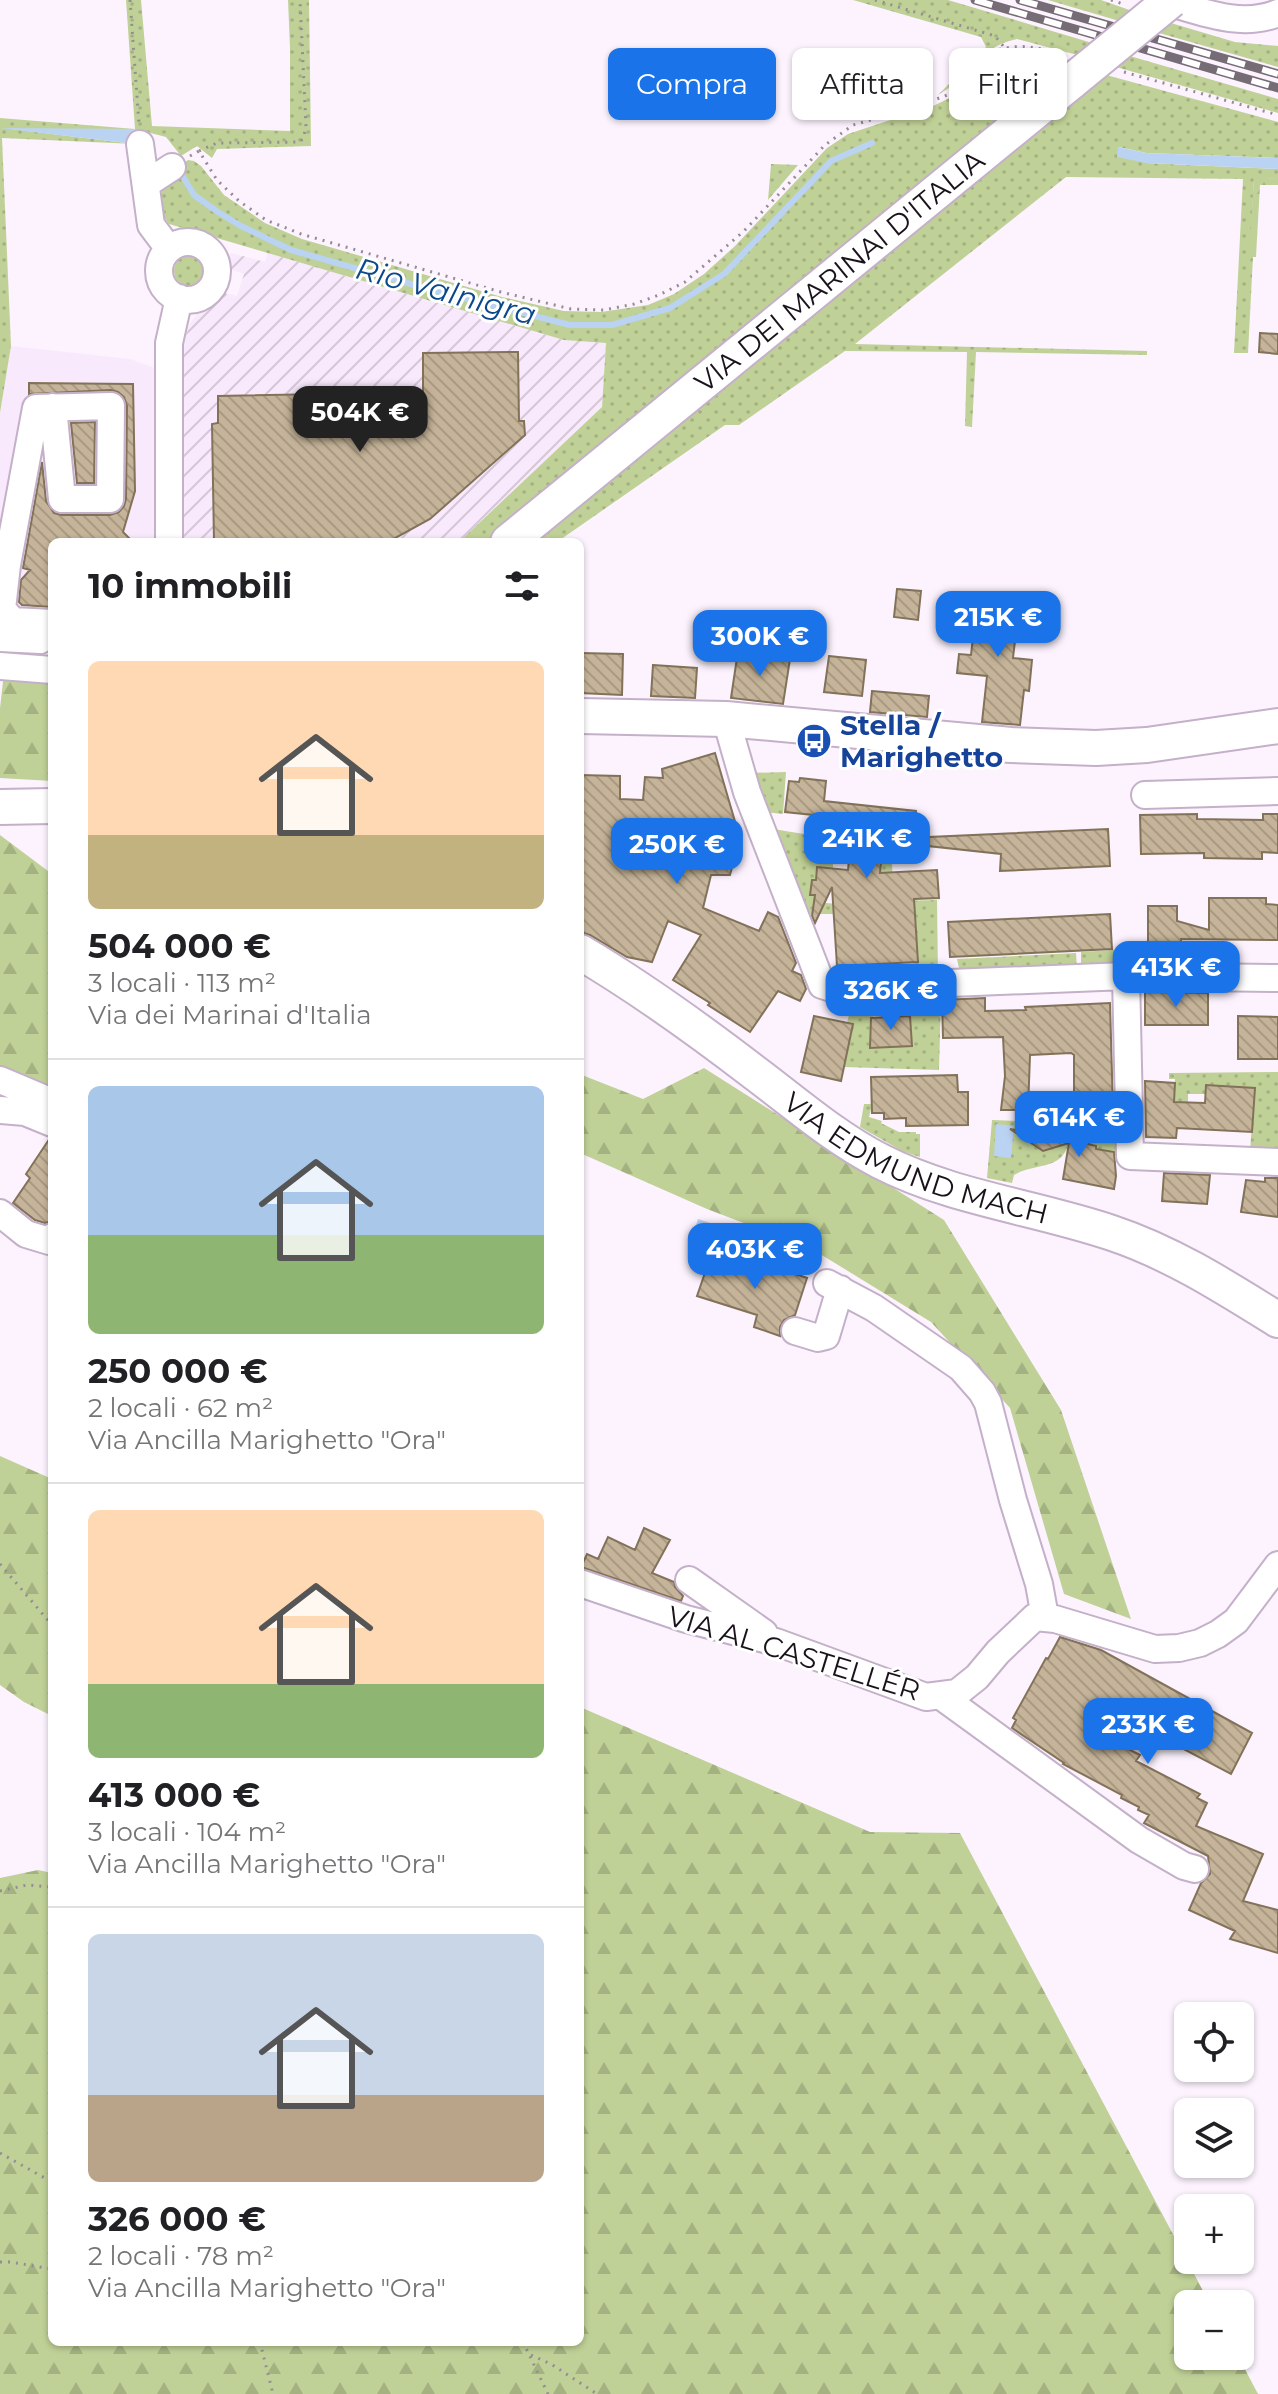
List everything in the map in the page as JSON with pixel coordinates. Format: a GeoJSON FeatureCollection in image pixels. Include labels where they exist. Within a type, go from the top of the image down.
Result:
{"type":"FeatureCollection","features":[{"type":"Feature","properties":{"kind":"main road","name":"VIA DEI MARINAI D'ITALIA"},"geometry":{"type":"LineString","coordinates":[[513,538],[1068,68],[1171,0]]}},
{"type":"Feature","properties":{"kind":"main road"},"geometry":{"type":"LineString","coordinates":[[584,716],[726,719],[1011,745],[1096,748],[1147,745],[1278,726]]}},
{"type":"Feature","properties":{"kind":"main road"},"geometry":{"type":"LineString","coordinates":[[0,807],[48,806]]}},
{"type":"Feature","properties":{"kind":"main road","name":"VIA EDMUND MACH"},"geometry":{"type":"LineString","coordinates":[[584,954],[631,982],[838,1134],[877,1159],[910,1175],[949,1188],[1114,1233],[1203,1273],[1278,1320]]}},
{"type":"Feature","properties":{"kind":"street"},"geometry":{"type":"LineString","coordinates":[[1160,0],[1227,18],[1250,20],[1278,13]]}},
{"type":"Feature","properties":{"kind":"street"},"geometry":{"type":"LineString","coordinates":[[140,137],[151,225],[169,249]]}},
{"type":"Feature","properties":{"kind":"street"},"geometry":{"type":"LineString","coordinates":[[146,184],[178,163]]}},
{"type":"Feature","properties":{"kind":"street"},"geometry":{"type":"LineString","coordinates":[[182,242],[202,245],[210,251],[217,269],[212,289],[195,299],[179,298],[168,292],[159,277],[161,259],[169,249],[182,242]]}},
{"type":"Feature","properties":{"kind":"street"},"geometry":{"type":"LineString","coordinates":[[169,538],[169,343],[179,298]]}},
{"type":"Feature","properties":{"kind":"street"},"geometry":{"type":"LineString","coordinates":[[48,623],[13,621],[2,609],[7,565],[36,408],[53,407]]}},
{"type":"Feature","properties":{"kind":"street"},"geometry":{"type":"LineString","coordinates":[[0,638],[48,641]]}},
{"type":"Feature","properties":{"kind":"street"},"geometry":{"type":"LineString","coordinates":[[0,666],[48,670]]}},
{"type":"Feature","properties":{"kind":"street"},"geometry":{"type":"LineString","coordinates":[[726,719],[747,792],[822,985],[841,991],[1126,976],[1278,978]]}},
{"type":"Feature","properties":{"kind":"street"},"geometry":{"type":"LineString","coordinates":[[1145,795],[1278,791]]}},
{"type":"Feature","properties":{"kind":"street"},"geometry":{"type":"LineString","coordinates":[[1126,976],[1130,1156],[1278,1162]]}},
{"type":"Feature","properties":{"kind":"street"},"geometry":{"type":"LineString","coordinates":[[0,1080],[48,1100]]}},
{"type":"Feature","properties":{"kind":"street"},"geometry":{"type":"LineString","coordinates":[[0,1110],[25,1112],[48,1121]]}},
{"type":"Feature","properties":{"kind":"street"},"geometry":{"type":"LineString","coordinates":[[0,1213],[26,1234],[48,1241]]}},
{"type":"Feature","properties":{"kind":"street"},"geometry":{"type":"LineString","coordinates":[[795,1331],[818,1338],[826,1336],[833,1286],[874,1308],[961,1368],[982,1392],[988,1403],[1039,1584],[1045,1617],[1155,1649],[1179,1648],[1200,1643],[1236,1621],[1278,1565]]}},
{"type":"Feature","properties":{"kind":"street"},"geometry":{"type":"LineString","coordinates":[[689,1580],[776,1642]]}},
{"type":"Feature","properties":{"kind":"street","name":"VIA AL CASTELLÉR"},"geometry":{"type":"LineString","coordinates":[[584,1584],[686,1619],[776,1642],[926,1697],[957,1693],[977,1677],[1023,1627],[1035,1617],[1045,1617]]}},
{"type":"Feature","properties":{"kind":"street"},"geometry":{"type":"LineString","coordinates":[[941,1696],[1139,1840],[1195,1869]]}},
{"type":"Feature","properties":{"kind":"path"},"geometry":{"type":"LineString","coordinates":[[130,0],[140,137]]}},
{"type":"Feature","properties":{"kind":"path"},"geometry":{"type":"LineString","coordinates":[[178,163],[217,143],[299,142],[303,139],[306,127],[300,0]]}},
{"type":"Feature","properties":{"kind":"path"},"geometry":{"type":"LineString","coordinates":[[875,0],[995,36],[1005,48],[1040,48]]}},
{"type":"Feature","properties":{"kind":"path"},"geometry":{"type":"LineString","coordinates":[[1122,71],[1278,115]]}},
{"type":"Feature","properties":{"kind":"path"},"geometry":{"type":"LineString","coordinates":[[199,151],[217,180],[239,201],[266,220],[301,234],[501,292],[571,309],[604,310],[634,304],[685,282],[744,231],[825,145],[853,125],[949,94]]}},
{"type":"Feature","properties":{"kind":"path"},"geometry":{"type":"LineString","coordinates":[[0,1564],[48,1620]]}},
{"type":"Feature","properties":{"kind":"path"},"geometry":{"type":"LineString","coordinates":[[0,1891],[27,1885],[48,1887]]}},
{"type":"Feature","properties":{"kind":"path"},"geometry":{"type":"LineString","coordinates":[[0,2153],[48,2180]]}},
{"type":"Feature","properties":{"kind":"path"},"geometry":{"type":"LineString","coordinates":[[0,2262],[48,2268]]}},
{"type":"Feature","properties":{"kind":"path"},"geometry":{"type":"LineString","coordinates":[[261,2346],[273,2394]]}},
{"type":"Feature","properties":{"kind":"path"},"geometry":{"type":"LineString","coordinates":[[525,2346],[548,2394]]}},
{"type":"Feature","properties":{"kind":"path"},"geometry":{"type":"LineString","coordinates":[[531,2355],[551,2364],[597,2394]]}},
{"type":"Feature","properties":{"kind":"shaded area"},"geometry":{"type":"Polygon","coordinates":[[[231,253],[265,262],[268,253],[564,340],[606,343],[602,407],[463,538],[182,538],[181,348],[198,313],[223,293],[237,296],[244,274],[228,269],[227,260],[231,253]]]}},
{"type":"Feature","properties":{"kind":"shaded area"},"geometry":{"type":"Polygon","coordinates":[[[11,346],[130,359],[155,368],[157,538],[48,538],[48,633],[0,631],[0,413],[11,346]]]}},
{"type":"Feature","properties":{"kind":"green space"},"geometry":{"type":"Polygon","coordinates":[[[126,0],[141,0],[152,126],[290,131],[288,0],[309,0],[311,146],[217,149],[212,158],[197,146],[181,156],[166,137],[139,130],[11,129],[135,144],[2,138],[11,346],[0,413],[0,118],[135,129],[126,0]]]}},
{"type":"Feature","properties":{"kind":"green space"},"geometry":{"type":"Polygon","coordinates":[[[853,0],[948,0],[1099,45],[1085,57],[1067,52],[1067,48],[1051,48],[1017,39],[985,48],[981,37],[853,0]]]}},
{"type":"Feature","properties":{"kind":"green space"},"geometry":{"type":"Polygon","coordinates":[[[1048,0],[1101,0],[1138,13],[1126,23],[1048,0]]]}},
{"type":"Feature","properties":{"kind":"green space"},"geometry":{"type":"Polygon","coordinates":[[[1164,21],[1235,42],[1278,46],[1278,67],[1152,31],[1164,21]]]}},
{"type":"Feature","properties":{"kind":"green space"},"geometry":{"type":"Polygon","coordinates":[[[1123,54],[1278,99],[1278,113],[1109,65],[1123,54]]]}},
{"type":"Feature","properties":{"kind":"green space"},"geometry":{"type":"Polygon","coordinates":[[[1099,73],[1278,122],[1278,158],[1146,153],[1119,147],[1146,163],[1278,169],[1278,179],[1254,178],[1248,353],[1234,353],[1243,179],[1066,177],[855,344],[1147,351],[1147,355],[976,352],[972,427],[965,426],[967,352],[845,351],[739,425],[725,425],[563,538],[531,538],[1042,120],[1067,120],[1067,99],[1099,73]]]}},
{"type":"Feature","properties":{"kind":"green space"},"geometry":{"type":"Polygon","coordinates":[[[949,98],[949,120],[1008,120],[493,538],[463,538],[602,407],[606,343],[564,340],[169,224],[163,216],[161,181],[188,160],[194,161],[224,195],[265,223],[302,239],[502,297],[564,311],[601,312],[648,305],[674,294],[704,274],[735,246],[827,148],[848,134],[890,120],[933,120],[933,106],[949,98]]]}},
{"type":"Feature","properties":{"kind":"green space"},"geometry":{"type":"Polygon","coordinates":[[[771,164],[798,165],[768,200],[771,164]]]}},
{"type":"Feature","properties":{"kind":"green space"},"geometry":{"type":"Polygon","coordinates":[[[1254,177],[1278,179],[1278,185],[1260,185],[1256,257],[1249,257],[1254,177]]]}},
{"type":"Feature","properties":{"kind":"green space"},"geometry":{"type":"Polygon","coordinates":[[[190,255],[201,260],[206,271],[201,282],[190,287],[179,282],[174,271],[179,260],[190,255]]]}},
{"type":"Feature","properties":{"kind":"green space"},"geometry":{"type":"Polygon","coordinates":[[[4,673],[48,678],[48,781],[0,778],[0,708],[4,673]]]}},
{"type":"Feature","properties":{"kind":"green space"},"geometry":{"type":"Polygon","coordinates":[[[786,772],[783,814],[764,812],[748,773],[786,772]]]}},
{"type":"Feature","properties":{"kind":"green space"},"geometry":{"type":"Polygon","coordinates":[[[773,829],[804,834],[816,852],[833,855],[833,868],[817,867],[810,895],[815,895],[815,902],[849,905],[853,855],[850,841],[891,847],[894,901],[937,900],[938,975],[879,979],[880,966],[918,963],[916,920],[834,925],[833,914],[802,911],[773,829]]]}},
{"type":"Feature","properties":{"kind":"green space"},"geometry":{"type":"Polygon","coordinates":[[[0,835],[48,871],[48,1091],[0,1072],[0,835]]]}},
{"type":"Feature","properties":{"kind":"green space"},"geometry":{"type":"Polygon","coordinates":[[[1127,949],[1127,966],[1081,969],[1081,952],[1127,949]]]}},
{"type":"Feature","properties":{"kind":"green space"},"geometry":{"type":"Polygon","coordinates":[[[1076,953],[1077,969],[960,973],[957,959],[1076,953]]]}},
{"type":"Feature","properties":{"kind":"green space"},"geometry":{"type":"Polygon","coordinates":[[[874,996],[872,1047],[912,1045],[910,1009],[885,1003],[883,997],[941,998],[939,1070],[844,1067],[853,1025],[847,1023],[853,998],[874,996]]]}},
{"type":"Feature","properties":{"kind":"green space"},"geometry":{"type":"Polygon","coordinates":[[[704,1068],[944,1220],[1061,1410],[1131,1619],[1064,1594],[1010,1408],[931,1322],[812,1249],[707,1209],[584,1155],[584,1076],[643,1099],[704,1068]]]}},
{"type":"Feature","properties":{"kind":"green space"},"geometry":{"type":"Polygon","coordinates":[[[1278,1072],[1278,1154],[1250,1153],[1254,1088],[1207,1085],[1206,1094],[1188,1094],[1188,1103],[1174,1102],[1175,1079],[1169,1079],[1169,1073],[1278,1072]]]}},
{"type":"Feature","properties":{"kind":"green space"},"geometry":{"type":"Polygon","coordinates":[[[864,1104],[872,1104],[869,1117],[899,1132],[920,1134],[920,1157],[902,1151],[860,1127],[864,1104]]]}},
{"type":"Feature","properties":{"kind":"green space"},"geometry":{"type":"Polygon","coordinates":[[[992,1120],[1124,1125],[1120,1153],[1096,1149],[1096,1146],[1085,1141],[1070,1138],[1062,1157],[1014,1175],[1012,1183],[987,1178],[992,1120]]]}},
{"type":"Feature","properties":{"kind":"green space"},"geometry":{"type":"Polygon","coordinates":[[[0,1456],[48,1477],[48,1714],[0,1685],[0,1456]]]}},
{"type":"Feature","properties":{"kind":"green space"},"geometry":{"type":"Polygon","coordinates":[[[584,1709],[870,1832],[960,1833],[1174,2236],[1174,2274],[1194,2274],[1203,2290],[1174,2290],[1174,2370],[1245,2370],[1258,2394],[0,2394],[0,1878],[38,1870],[48,1872],[48,2346],[584,2346],[584,1709]]]}},
{"type":"Feature","properties":{"kind":"water"},"geometry":{"type":"Polygon","coordinates":[[[0,128],[135,129],[135,144],[0,128]]]}},
{"type":"Feature","properties":{"kind":"water"},"geometry":{"type":"Polygon","coordinates":[[[1118,147],[1146,153],[1278,158],[1278,169],[1146,163],[1117,157],[1118,147]]]}},
{"type":"Feature","properties":{"kind":"water"},"geometry":{"type":"Polygon","coordinates":[[[996,1124],[1014,1126],[1011,1158],[994,1156],[996,1124]]]}},
{"type":"Feature","properties":{"kind":"water"},"geometry":{"type":"Polygon","coordinates":[[[698,1219],[738,1232],[732,1251],[692,1238],[698,1219]]]}},
{"type":"Feature","properties":{"kind":"building"},"geometry":{"type":"Polygon","coordinates":[[[1260,333],[1278,334],[1278,354],[1259,352],[1260,333]]]}},
{"type":"Feature","properties":{"kind":"building"},"geometry":{"type":"Polygon","coordinates":[[[518,352],[519,421],[524,421],[525,435],[430,519],[395,538],[214,538],[212,424],[218,423],[218,396],[380,393],[381,408],[423,406],[423,353],[518,352]]]}},
{"type":"Feature","properties":{"kind":"building"},"geometry":{"type":"Polygon","coordinates":[[[29,383],[133,384],[135,491],[123,532],[129,538],[48,538],[48,607],[22,605],[19,602],[21,580],[30,570],[23,568],[42,462],[46,501],[54,513],[110,515],[119,512],[126,499],[127,406],[124,397],[111,390],[29,394],[29,383]]]}},
{"type":"Feature","properties":{"kind":"building"},"geometry":{"type":"Polygon","coordinates":[[[95,422],[94,483],[77,483],[71,423],[95,422]]]}},
{"type":"Feature","properties":{"kind":"building"},"geometry":{"type":"Polygon","coordinates":[[[897,589],[921,591],[918,620],[894,617],[897,589]]]}},
{"type":"Feature","properties":{"kind":"building"},"geometry":{"type":"Polygon","coordinates":[[[978,592],[1020,597],[1013,658],[1032,660],[1029,691],[1024,690],[1020,725],[982,722],[987,676],[957,673],[959,654],[971,655],[978,592]]]}},
{"type":"Feature","properties":{"kind":"building"},"geometry":{"type":"Polygon","coordinates":[[[738,651],[790,659],[783,704],[731,698],[738,651]]]}},
{"type":"Feature","properties":{"kind":"building"},"geometry":{"type":"Polygon","coordinates":[[[584,653],[623,654],[622,695],[584,693],[584,653]]]}},
{"type":"Feature","properties":{"kind":"building"},"geometry":{"type":"Polygon","coordinates":[[[829,656],[866,660],[862,696],[824,692],[829,656]]]}},
{"type":"Feature","properties":{"kind":"building"},"geometry":{"type":"Polygon","coordinates":[[[653,665],[697,668],[695,698],[651,696],[653,665]]]}},
{"type":"Feature","properties":{"kind":"building"},"geometry":{"type":"Polygon","coordinates":[[[872,691],[929,696],[927,717],[870,712],[872,691]]]}},
{"type":"Feature","properties":{"kind":"building"},"geometry":{"type":"Polygon","coordinates":[[[715,753],[736,825],[738,844],[730,875],[711,875],[703,908],[759,931],[768,912],[778,917],[796,963],[792,971],[801,975],[806,989],[800,1001],[778,991],[750,1032],[673,980],[701,935],[668,921],[652,962],[627,957],[584,933],[584,775],[620,776],[620,799],[643,800],[645,777],[663,778],[662,769],[715,753]]]}},
{"type":"Feature","properties":{"kind":"building"},"geometry":{"type":"Polygon","coordinates":[[[800,778],[826,781],[824,801],[916,811],[912,844],[883,841],[880,873],[937,870],[939,898],[914,899],[918,962],[837,966],[832,887],[815,923],[812,916],[815,895],[810,895],[817,867],[848,870],[851,837],[841,836],[843,818],[785,812],[789,781],[799,782],[800,778]]]}},
{"type":"Feature","properties":{"kind":"building"},"geometry":{"type":"Polygon","coordinates":[[[1197,814],[1197,819],[1263,820],[1263,814],[1278,814],[1278,853],[1262,852],[1262,859],[1204,858],[1204,853],[1141,854],[1140,815],[1197,814]]]}},
{"type":"Feature","properties":{"kind":"building"},"geometry":{"type":"Polygon","coordinates":[[[1108,829],[1110,866],[1000,871],[1001,854],[928,846],[929,837],[1108,829]]]}},
{"type":"Feature","properties":{"kind":"building"},"geometry":{"type":"Polygon","coordinates":[[[1209,898],[1266,898],[1266,904],[1278,905],[1278,940],[1181,939],[1181,946],[1173,946],[1173,950],[1148,950],[1148,906],[1177,906],[1177,921],[1209,930],[1209,898]]]}},
{"type":"Feature","properties":{"kind":"building"},"geometry":{"type":"Polygon","coordinates":[[[1110,914],[1112,949],[950,957],[948,922],[1110,914]]]}},
{"type":"Feature","properties":{"kind":"building"},"geometry":{"type":"Polygon","coordinates":[[[1145,992],[1208,993],[1208,1025],[1145,1025],[1145,992]]]}},
{"type":"Feature","properties":{"kind":"building"},"geometry":{"type":"Polygon","coordinates":[[[985,998],[985,1011],[1110,1003],[1113,1110],[1074,1110],[1074,1055],[1071,1053],[1030,1055],[1028,1110],[1001,1110],[1005,1076],[1003,1037],[943,1038],[942,1000],[985,998]]]}},
{"type":"Feature","properties":{"kind":"building"},"geometry":{"type":"Polygon","coordinates":[[[814,1016],[853,1024],[841,1081],[801,1072],[814,1016]]]}},
{"type":"Feature","properties":{"kind":"building"},"geometry":{"type":"Polygon","coordinates":[[[910,1016],[912,1046],[870,1048],[871,1018],[910,1016]]]}},
{"type":"Feature","properties":{"kind":"building"},"geometry":{"type":"Polygon","coordinates":[[[1238,1016],[1278,1017],[1278,1059],[1238,1059],[1238,1016]]]}},
{"type":"Feature","properties":{"kind":"building"},"geometry":{"type":"Polygon","coordinates":[[[957,1075],[958,1092],[968,1092],[968,1125],[906,1126],[906,1118],[884,1119],[884,1113],[872,1113],[871,1077],[957,1075]]]}},
{"type":"Feature","properties":{"kind":"building"},"geometry":{"type":"Polygon","coordinates":[[[1145,1081],[1175,1083],[1174,1102],[1205,1103],[1206,1085],[1255,1088],[1252,1132],[1177,1128],[1176,1138],[1146,1137],[1145,1081]]]}},
{"type":"Feature","properties":{"kind":"building"},"geometry":{"type":"Polygon","coordinates":[[[1010,1129],[1086,1141],[1096,1149],[1114,1152],[1114,1189],[1063,1179],[1069,1143],[1043,1151],[1010,1129]]]}},
{"type":"Feature","properties":{"kind":"building"},"geometry":{"type":"Polygon","coordinates":[[[48,1141],[48,1222],[35,1220],[13,1203],[30,1178],[26,1174],[48,1141]]]}},
{"type":"Feature","properties":{"kind":"building"},"geometry":{"type":"Polygon","coordinates":[[[1164,1173],[1210,1175],[1207,1204],[1162,1201],[1164,1173]]]}},
{"type":"Feature","properties":{"kind":"building"},"geometry":{"type":"Polygon","coordinates":[[[1265,1178],[1278,1178],[1278,1217],[1241,1212],[1246,1180],[1265,1182],[1265,1178]]]}},
{"type":"Feature","properties":{"kind":"building"},"geometry":{"type":"Polygon","coordinates":[[[737,1254],[807,1278],[795,1315],[784,1320],[780,1336],[754,1327],[757,1315],[697,1296],[709,1261],[732,1269],[737,1254]]]}},
{"type":"Feature","properties":{"kind":"building"},"geometry":{"type":"Polygon","coordinates":[[[644,1528],[670,1540],[652,1573],[674,1582],[683,1596],[681,1601],[584,1568],[587,1554],[598,1559],[608,1537],[635,1550],[644,1528]]]}},
{"type":"Feature","properties":{"kind":"building"},"geometry":{"type":"Polygon","coordinates":[[[1060,1637],[1101,1650],[1252,1733],[1231,1774],[1131,1718],[1118,1744],[1140,1755],[1136,1761],[1200,1794],[1197,1798],[1207,1803],[1196,1826],[1263,1854],[1243,1901],[1278,1910],[1278,1953],[1230,1939],[1235,1931],[1189,1910],[1201,1883],[1210,1874],[1208,1856],[1144,1823],[1149,1815],[1138,1810],[1139,1807],[1063,1764],[1012,1728],[1016,1720],[1013,1718],[1060,1637]]]}},
{"type":"Feature","properties":{"kind":"waterway","name":"Rio Valnigra"},"geometry":{"type":"LineString","coordinates":[[179,170],[194,195],[241,226],[291,250],[570,325],[612,325],[670,308],[724,274],[831,161],[872,143]]}},
{"type":"Feature","properties":{"kind":"railway"},"geometry":{"type":"LineString","coordinates":[[975,0],[1278,88]]}},
{"type":"Feature","properties":{"kind":"railway"},"geometry":{"type":"LineString","coordinates":[[1020,0],[1278,74]]}},
{"type":"Feature","properties":{"kind":"place","name":"Stella / Marighetto"},"geometry":{"type":"Point","coordinates":[814,741]}}]}
